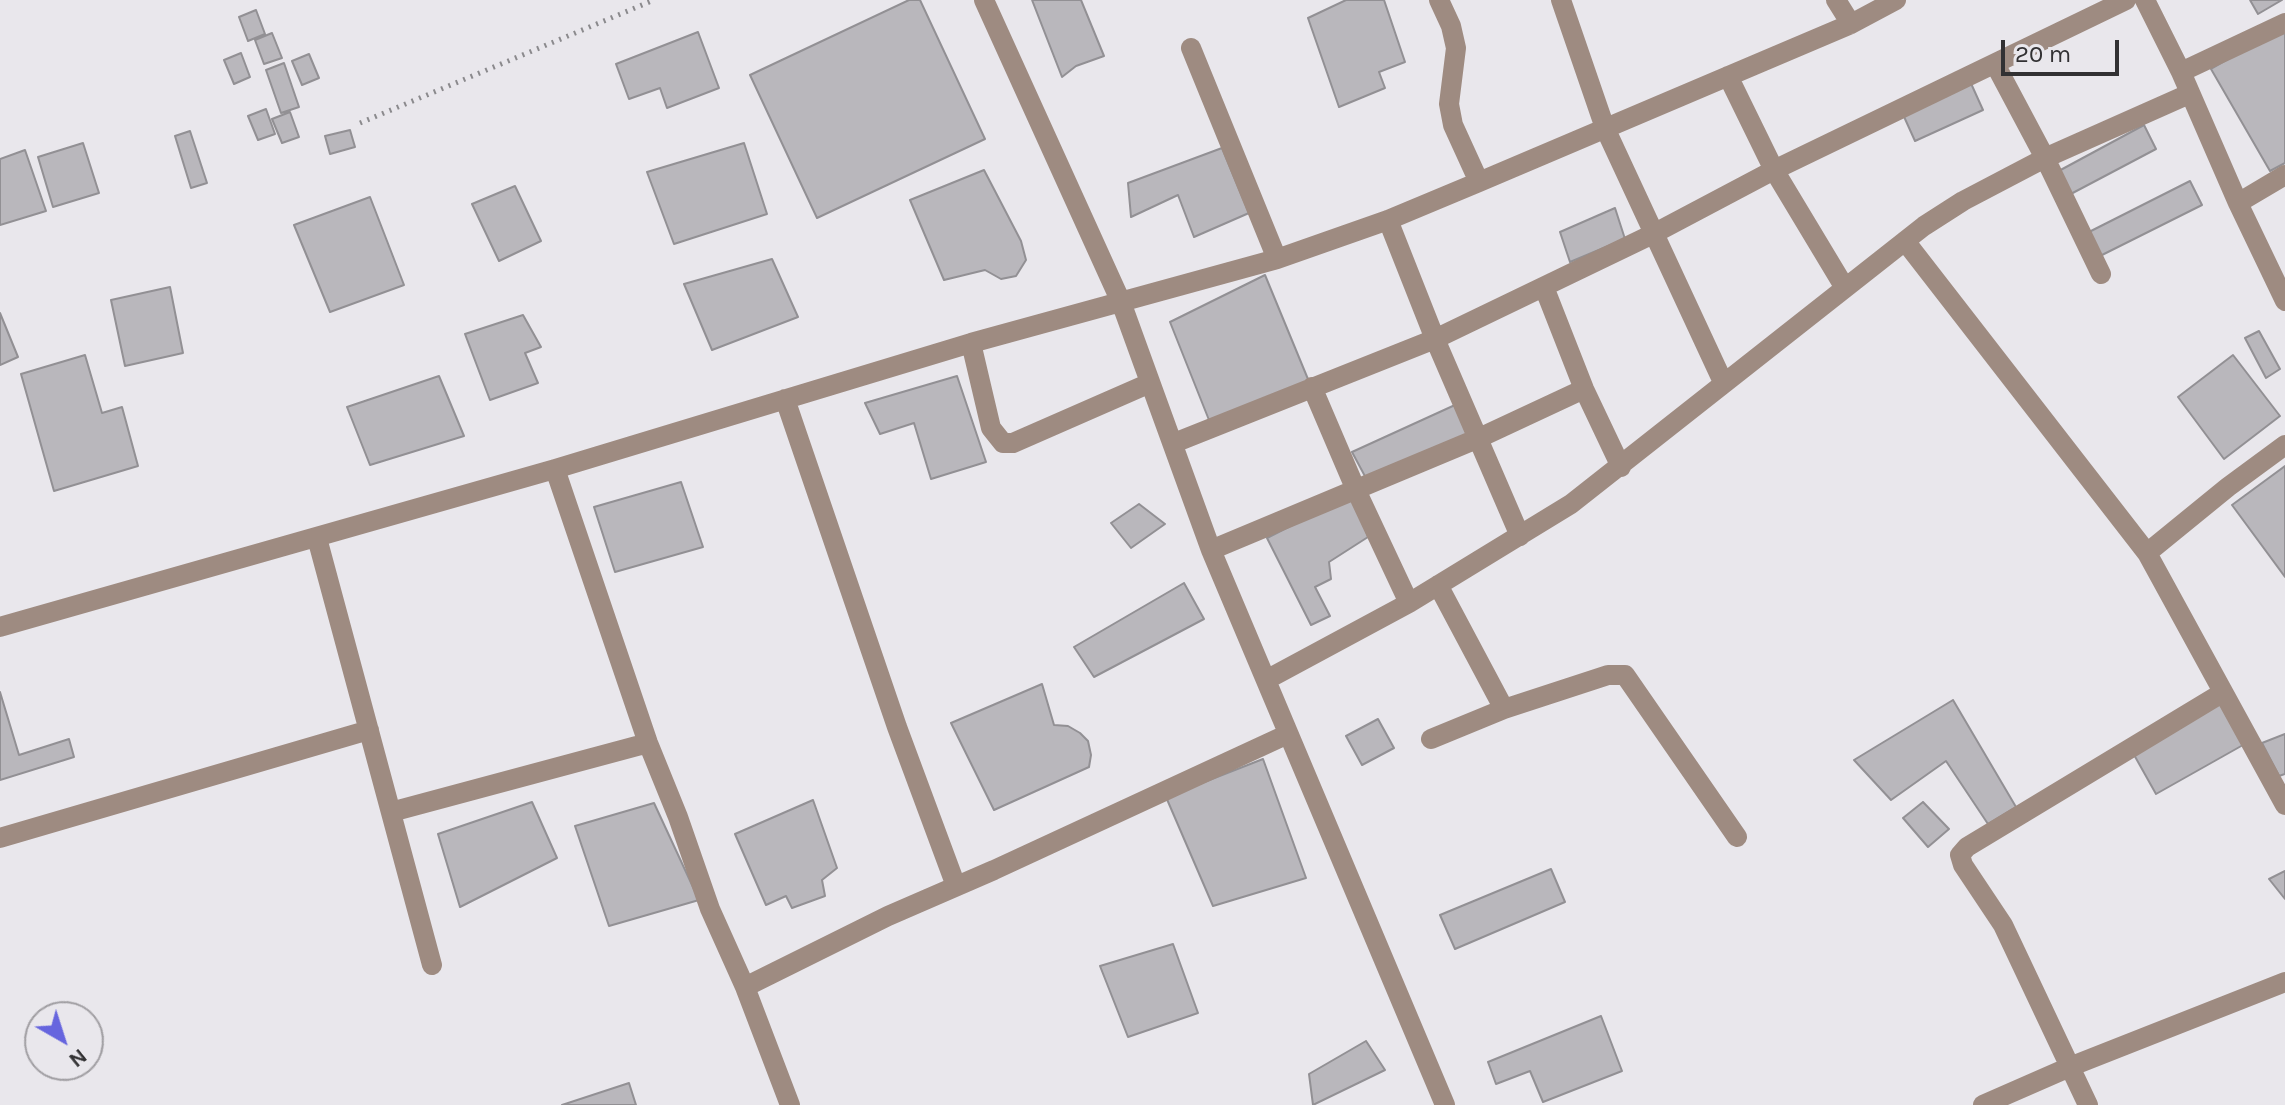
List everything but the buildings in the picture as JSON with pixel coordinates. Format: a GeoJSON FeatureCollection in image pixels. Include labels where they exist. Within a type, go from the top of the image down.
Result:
{"type":"FeatureCollection","features":[{"type":"Feature","properties":{"kind":"street"},"geometry":{"type":"LineString","coordinates":[[984,0],[1121,302],[1211,550],[1445,1105]]}},
{"type":"Feature","properties":{"kind":"street"},"geometry":{"type":"LineString","coordinates":[[1561,0],[1605,128],[1723,382]]}},
{"type":"Feature","properties":{"kind":"street"},"geometry":{"type":"LineString","coordinates":[[1836,0],[1851,24]]}},
{"type":"Feature","properties":{"kind":"street"},"geometry":{"type":"LineString","coordinates":[[0,627],[555,469],[971,343],[1277,259],[1388,220],[1479,182],[1851,24],[1896,0]]}},
{"type":"Feature","properties":{"kind":"street"},"geometry":{"type":"LineString","coordinates":[[1174,443],[1435,339],[1653,234],[1774,170],[2126,0]]}},
{"type":"Feature","properties":{"kind":"street"},"geometry":{"type":"LineString","coordinates":[[2145,0],[2285,301]]}},
{"type":"Feature","properties":{"kind":"street"},"geometry":{"type":"LineString","coordinates":[[1448,4],[1456,48],[1449,104],[1453,125],[1479,182]]}},
{"type":"Feature","properties":{"kind":"street"},"geometry":{"type":"LineString","coordinates":[[2181,72],[2285,23]]}},
{"type":"Feature","properties":{"kind":"street"},"geometry":{"type":"LineString","coordinates":[[1191,48],[1277,259]]}},
{"type":"Feature","properties":{"kind":"street"},"geometry":{"type":"LineString","coordinates":[[1995,64],[2101,274]]}},
{"type":"Feature","properties":{"kind":"street"},"geometry":{"type":"LineString","coordinates":[[1728,76],[1774,170],[1845,288]]}},
{"type":"Feature","properties":{"kind":"street"},"geometry":{"type":"LineString","coordinates":[[1266,680],[1409,603],[1571,504],[1905,241],[1963,201],[2045,158],[2189,94]]}},
{"type":"Feature","properties":{"kind":"street"},"geometry":{"type":"LineString","coordinates":[[2238,203],[2285,175]]}},
{"type":"Feature","properties":{"kind":"street"},"geometry":{"type":"LineString","coordinates":[[1388,220],[1435,339],[1520,536]]}},
{"type":"Feature","properties":{"kind":"street"},"geometry":{"type":"LineString","coordinates":[[1905,241],[2147,553],[2285,805]]}},
{"type":"Feature","properties":{"kind":"street"},"geometry":{"type":"LineString","coordinates":[[1544,287],[1584,389],[1621,467]]}},
{"type":"Feature","properties":{"kind":"street"},"geometry":{"type":"LineString","coordinates":[[971,343],[991,428],[1003,443],[1013,443],[1150,383]]}},
{"type":"Feature","properties":{"kind":"street"},"geometry":{"type":"LineString","coordinates":[[1312,387],[1409,603]]}},
{"type":"Feature","properties":{"kind":"street"},"geometry":{"type":"LineString","coordinates":[[1211,550],[1479,438],[1584,389]]}},
{"type":"Feature","properties":{"kind":"street"},"geometry":{"type":"LineString","coordinates":[[785,399],[897,727],[956,886]]}},
{"type":"Feature","properties":{"kind":"street"},"geometry":{"type":"LineString","coordinates":[[2147,553],[2285,445]]}},
{"type":"Feature","properties":{"kind":"street"},"geometry":{"type":"LineString","coordinates":[[555,469],[648,743],[710,909],[745,987],[790,1105]]}},
{"type":"Feature","properties":{"kind":"street"},"geometry":{"type":"LineString","coordinates":[[317,538],[432,965]]}},
{"type":"Feature","properties":{"kind":"street"},"geometry":{"type":"LineString","coordinates":[[1438,585],[1504,709]]}},
{"type":"Feature","properties":{"kind":"street"},"geometry":{"type":"LineString","coordinates":[[1431,739],[1504,709],[1608,675],[1625,675],[1737,837]]}},
{"type":"Feature","properties":{"kind":"street"},"geometry":{"type":"LineString","coordinates":[[2088,1105],[2003,925],[1963,865],[1960,855],[1967,847],[2222,693]]}},
{"type":"Feature","properties":{"kind":"street"},"geometry":{"type":"LineString","coordinates":[[0,838],[369,730]]}},
{"type":"Feature","properties":{"kind":"street"},"geometry":{"type":"LineString","coordinates":[[745,987],[888,916],[1288,734]]}},
{"type":"Feature","properties":{"kind":"street"},"geometry":{"type":"LineString","coordinates":[[391,812],[648,743]]}},
{"type":"Feature","properties":{"kind":"street"},"geometry":{"type":"LineString","coordinates":[[1983,1105],[2072,1066],[2285,982]]}},
{"type":"Feature","properties":{"kind":"path"},"geometry":{"type":"LineString","coordinates":[[360,123],[654,0]]}}]}
